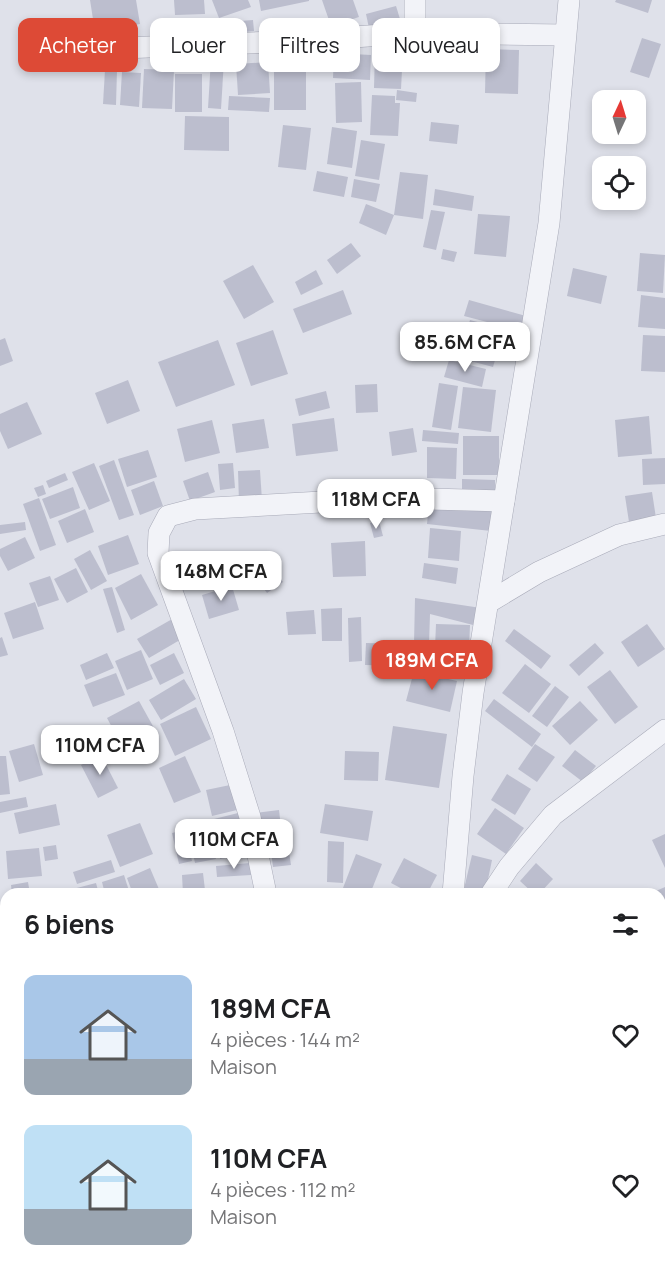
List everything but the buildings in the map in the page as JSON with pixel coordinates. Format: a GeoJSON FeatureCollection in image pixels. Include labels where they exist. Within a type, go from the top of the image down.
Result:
{"type":"FeatureCollection","features":[{"type":"Feature","properties":{"kind":"street"},"geometry":{"type":"LineString","coordinates":[[415,0],[415,18]]}},
{"type":"Feature","properties":{"kind":"street"},"geometry":{"type":"LineString","coordinates":[[454,888],[469,728],[520,410],[531,324],[549,223],[569,0]]}},
{"type":"Feature","properties":{"kind":"street"},"geometry":{"type":"LineString","coordinates":[[500,34],[565,35]]}},
{"type":"Feature","properties":{"kind":"street"},"geometry":{"type":"LineString","coordinates":[[138,47],[372,36]]}},
{"type":"Feature","properties":{"kind":"street"},"geometry":{"type":"LineString","coordinates":[[265,888],[250,818],[230,753],[158,553],[159,533],[168,516],[195,509],[393,498],[504,501]]}},
{"type":"Feature","properties":{"kind":"street"},"geometry":{"type":"LineString","coordinates":[[489,602],[538,572],[619,535],[665,524]]}},
{"type":"Feature","properties":{"kind":"street"},"geometry":{"type":"LineString","coordinates":[[495,888],[509,867],[553,815],[665,730]]}}]}
